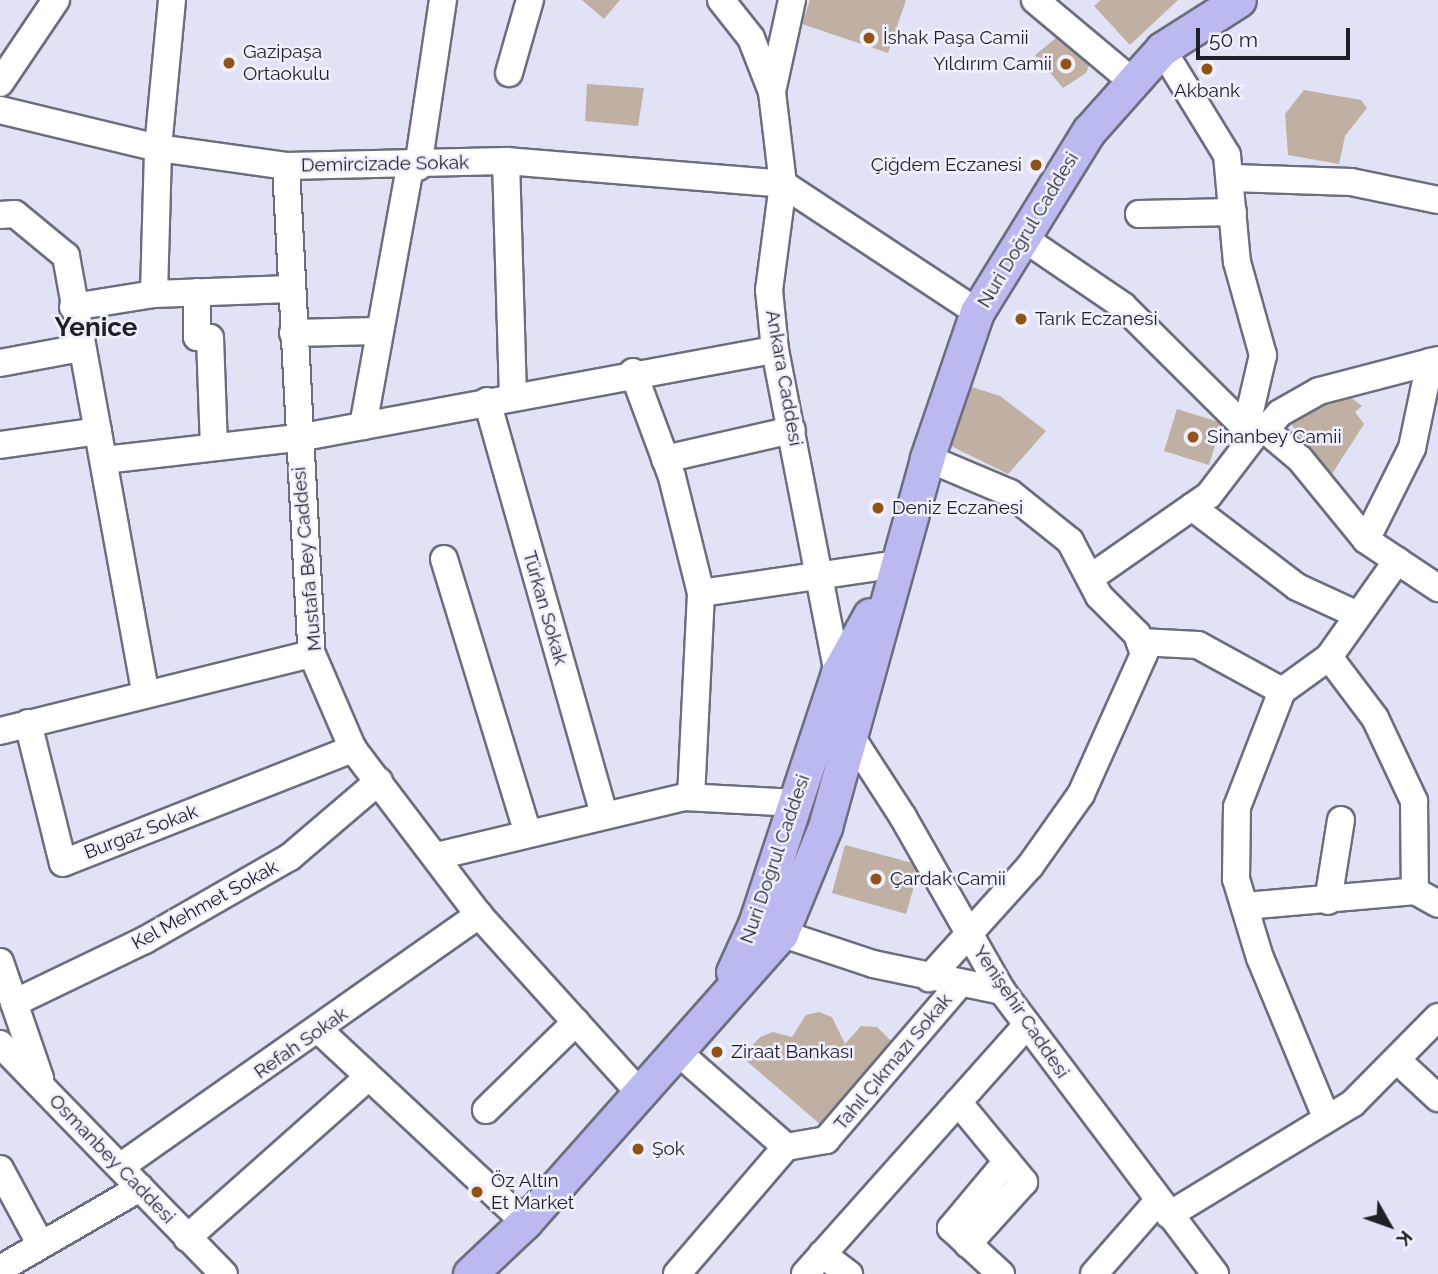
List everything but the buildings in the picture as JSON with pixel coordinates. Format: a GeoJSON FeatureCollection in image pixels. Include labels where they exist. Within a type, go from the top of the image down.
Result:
{"type":"FeatureCollection","features":[{"type":"Feature","properties":{"kind":"main road","name":"Nuri Doğrul Caddesi"},"geometry":{"type":"LineString","coordinates":[[525,1222],[639,1092],[714,1012],[768,929],[825,827],[927,458],[978,312],[1089,131],[1130,79],[1162,49],[1239,0]]}},
{"type":"Feature","properties":{"kind":"main road","name":"Nuri Doğrul Caddesi"},"geometry":{"type":"LineString","coordinates":[[768,929],[797,803],[819,725],[838,673],[898,564]]}},
{"type":"Feature","properties":{"kind":"main road"},"geometry":{"type":"LineString","coordinates":[[470,1274],[525,1222]]}},
{"type":"Feature","properties":{"kind":"main road"},"geometry":{"type":"LineString","coordinates":[[488,1274],[525,1222]]}},
{"type":"Feature","properties":{"kind":"street"},"geometry":{"type":"LineString","coordinates":[[0,83],[56,0]]}},
{"type":"Feature","properties":{"kind":"street"},"geometry":{"type":"LineString","coordinates":[[154,294],[158,148],[172,0]]}},
{"type":"Feature","properties":{"kind":"street"},"geometry":{"type":"LineString","coordinates":[[363,426],[377,331],[414,167],[443,0]]}},
{"type":"Feature","properties":{"kind":"street"},"geometry":{"type":"LineString","coordinates":[[509,74],[530,0]]}},
{"type":"Feature","properties":{"kind":"street"},"geometry":{"type":"LineString","coordinates":[[722,0],[751,38],[772,92]]}},
{"type":"Feature","properties":{"kind":"street","name":"Ankara Caddesi"},"geometry":{"type":"LineString","coordinates":[[792,0],[772,92],[783,184],[769,290],[775,350],[838,673]]}},
{"type":"Feature","properties":{"kind":"street"},"geometry":{"type":"LineString","coordinates":[[1035,0],[1130,79]]}},
{"type":"Feature","properties":{"kind":"street"},"geometry":{"type":"LineString","coordinates":[[1162,49],[1214,130],[1232,178],[1237,262],[1263,355],[1256,430]]}},
{"type":"Feature","properties":{"kind":"street","name":"Demircizade Sokak"},"geometry":{"type":"LineString","coordinates":[[0,90],[36,118],[158,148],[286,166],[414,167],[506,161],[783,184]]}},
{"type":"Feature","properties":{"kind":"street"},"geometry":{"type":"LineString","coordinates":[[0,110],[36,118]]}},
{"type":"Feature","properties":{"kind":"street"},"geometry":{"type":"LineString","coordinates":[[506,161],[513,396]]}},
{"type":"Feature","properties":{"kind":"street","name":"Mustafa Bey Caddesi"},"geometry":{"type":"LineString","coordinates":[[286,166],[298,438],[312,654],[353,749],[437,856],[479,915],[639,1092]]}},
{"type":"Feature","properties":{"kind":"street"},"geometry":{"type":"LineString","coordinates":[[1232,178],[1351,182],[1438,200]]}},
{"type":"Feature","properties":{"kind":"street"},"geometry":{"type":"LineString","coordinates":[[783,184],[978,312]]}},
{"type":"Feature","properties":{"kind":"street"},"geometry":{"type":"LineString","coordinates":[[1139,215],[1233,212]]}},
{"type":"Feature","properties":{"kind":"street"},"geometry":{"type":"LineString","coordinates":[[0,215],[24,220],[66,256],[73,307],[104,460],[145,692]]}},
{"type":"Feature","properties":{"kind":"street"},"geometry":{"type":"LineString","coordinates":[[1022,237],[1123,306],[1256,430],[1300,459],[1366,540],[1438,588]]}},
{"type":"Feature","properties":{"kind":"street"},"geometry":{"type":"LineString","coordinates":[[73,307],[154,294],[291,289]]}},
{"type":"Feature","properties":{"kind":"street"},"geometry":{"type":"LineString","coordinates":[[197,292],[197,337],[210,338],[214,447]]}},
{"type":"Feature","properties":{"kind":"street"},"geometry":{"type":"LineString","coordinates":[[293,333],[377,331]]}},
{"type":"Feature","properties":{"kind":"street"},"geometry":{"type":"LineString","coordinates":[[0,363],[81,348]]}},
{"type":"Feature","properties":{"kind":"street"},"geometry":{"type":"LineString","coordinates":[[104,460],[298,438],[633,372],[775,350]]}},
{"type":"Feature","properties":{"kind":"street"},"geometry":{"type":"LineString","coordinates":[[1090,578],[1209,495],[1256,430],[1280,413],[1319,391],[1434,361],[1412,448],[1366,540]]}},
{"type":"Feature","properties":{"kind":"street"},"geometry":{"type":"LineString","coordinates":[[633,372],[665,459],[701,593],[691,797]]}},
{"type":"Feature","properties":{"kind":"street","name":"Türkan Sokak"},"geometry":{"type":"LineString","coordinates":[[487,401],[604,814]]}},
{"type":"Feature","properties":{"kind":"street"},"geometry":{"type":"LineString","coordinates":[[665,459],[792,430]]}},
{"type":"Feature","properties":{"kind":"street"},"geometry":{"type":"LineString","coordinates":[[0,445],[98,431]]}},
{"type":"Feature","properties":{"kind":"street"},"geometry":{"type":"LineString","coordinates":[[927,458],[1010,493],[1040,514],[1070,541],[1090,578],[1140,642],[1144,653],[1136,680],[1082,794],[1030,866],[929,978]]}},
{"type":"Feature","properties":{"kind":"street"},"geometry":{"type":"LineString","coordinates":[[1192,507],[1297,587],[1358,615]]}},
{"type":"Feature","properties":{"kind":"street"},"geometry":{"type":"LineString","coordinates":[[444,559],[527,831]]}},
{"type":"Feature","properties":{"kind":"street"},"geometry":{"type":"LineString","coordinates":[[1326,1117],[1260,958],[1245,906],[1232,848],[1237,807],[1282,691],[1329,657],[1397,561]]}},
{"type":"Feature","properties":{"kind":"street"},"geometry":{"type":"LineString","coordinates":[[701,593],[818,573],[898,564]]}},
{"type":"Feature","properties":{"kind":"street"},"geometry":{"type":"LineString","coordinates":[[1140,642],[1198,645],[1282,691]]}},
{"type":"Feature","properties":{"kind":"street"},"geometry":{"type":"LineString","coordinates":[[0,731],[145,692],[312,654]]}},
{"type":"Feature","properties":{"kind":"street"},"geometry":{"type":"LineString","coordinates":[[1329,657],[1375,718],[1414,801],[1415,891]]}},
{"type":"Feature","properties":{"kind":"street","name":"Burgaz Sokak"},"geometry":{"type":"LineString","coordinates":[[28,723],[62,863],[353,749]]}},
{"type":"Feature","properties":{"kind":"street"},"geometry":{"type":"LineString","coordinates":[[819,725],[850,735]]}},
{"type":"Feature","properties":{"kind":"street","name":"Yenişehir Caddesi"},"geometry":{"type":"LineString","coordinates":[[850,735],[1002,991],[1215,1274]]}},
{"type":"Feature","properties":{"kind":"street","name":"Kel Mehmet Sokak"},"geometry":{"type":"LineString","coordinates":[[14,1003],[145,940],[290,857],[379,781]]}},
{"type":"Feature","properties":{"kind":"street"},"geometry":{"type":"LineString","coordinates":[[437,856],[527,831],[691,797],[797,803]]}},
{"type":"Feature","properties":{"kind":"street"},"geometry":{"type":"LineString","coordinates":[[1328,901],[1341,820]]}},
{"type":"Feature","properties":{"kind":"street"},"geometry":{"type":"LineString","coordinates":[[1245,906],[1328,901],[1415,891],[1438,904]]}},
{"type":"Feature","properties":{"kind":"street","name":"Refah Sokak"},"geometry":{"type":"LineString","coordinates":[[120,1167],[320,1031],[479,915]]}},
{"type":"Feature","properties":{"kind":"street"},"geometry":{"type":"LineString","coordinates":[[768,929],[929,978],[1002,991]]}},
{"type":"Feature","properties":{"kind":"street"},"geometry":{"type":"LineString","coordinates":[[0,962],[42,1086]]}},
{"type":"Feature","properties":{"kind":"street","name":"Tahıl Çıkmazı Sokak"},"geometry":{"type":"LineString","coordinates":[[786,1147],[826,1140],[959,985]]}},
{"type":"Feature","properties":{"kind":"street"},"geometry":{"type":"LineString","coordinates":[[1094,1274],[1164,1208],[1353,1103],[1438,1017]]}},
{"type":"Feature","properties":{"kind":"street"},"geometry":{"type":"LineString","coordinates":[[486,1110],[576,1023]]}},
{"type":"Feature","properties":{"kind":"street"},"geometry":{"type":"LineString","coordinates":[[805,1274],[1027,1025]]}},
{"type":"Feature","properties":{"kind":"street"},"geometry":{"type":"LineString","coordinates":[[320,1031],[525,1222]]}},
{"type":"Feature","properties":{"kind":"street","name":"Osmanbey Caddesi"},"geometry":{"type":"LineString","coordinates":[[0,1044],[140,1188],[215,1272]]}},
{"type":"Feature","properties":{"kind":"street"},"geometry":{"type":"LineString","coordinates":[[677,1274],[786,1147],[678,1052]]}},
{"type":"Feature","properties":{"kind":"street"},"geometry":{"type":"LineString","coordinates":[[1397,1060],[1438,1098]]}},
{"type":"Feature","properties":{"kind":"street"},"geometry":{"type":"LineString","coordinates":[[187,1238],[368,1078]]}},
{"type":"Feature","properties":{"kind":"street"},"geometry":{"type":"LineString","coordinates":[[958,1102],[1007,1161],[951,1228],[1001,1274]]}},
{"type":"Feature","properties":{"kind":"street"},"geometry":{"type":"LineString","coordinates":[[0,1168],[41,1245]]}},
{"type":"Feature","properties":{"kind":"street"},"geometry":{"type":"LineString","coordinates":[[0,1269],[140,1188]]}},
{"type":"Feature","properties":{"kind":"street"},"geometry":{"type":"LineString","coordinates":[[822,1254],[849,1274]]}},
{"type":"Feature","properties":{"kind":"place","name":"İshak Paşa Camii"},"geometry":{"type":"Point","coordinates":[869,38]}},
{"type":"Feature","properties":{"kind":"place","name":"Gazipaşa Ortaokulu"},"geometry":{"type":"Point","coordinates":[229,63]}},
{"type":"Feature","properties":{"kind":"place","name":"Yıldırım Camii"},"geometry":{"type":"Point","coordinates":[1066,64]}},
{"type":"Feature","properties":{"kind":"place","name":"Akbank"},"geometry":{"type":"Point","coordinates":[1207,69]}},
{"type":"Feature","properties":{"kind":"place","name":"Çiğdem Eczanesi"},"geometry":{"type":"Point","coordinates":[1036,165]}},
{"type":"Feature","properties":{"kind":"place","name":"Tarık Eczanesi"},"geometry":{"type":"Point","coordinates":[1021,319]}},
{"type":"Feature","properties":{"kind":"place","name":"Sinanbey Camii"},"geometry":{"type":"Point","coordinates":[1193,437]}},
{"type":"Feature","properties":{"kind":"place","name":"Deniz Eczanesi"},"geometry":{"type":"Point","coordinates":[878,508]}},
{"type":"Feature","properties":{"kind":"place","name":"Çardak Camii"},"geometry":{"type":"Point","coordinates":[876,879]}},
{"type":"Feature","properties":{"kind":"place","name":"Ziraat Bankası"},"geometry":{"type":"Point","coordinates":[717,1052]}},
{"type":"Feature","properties":{"kind":"place","name":"Şok"},"geometry":{"type":"Point","coordinates":[638,1149]}},
{"type":"Feature","properties":{"kind":"place","name":"Öz Altın Et Market"},"geometry":{"type":"Point","coordinates":[477,1192]}},
{"type":"Feature","properties":{"kind":"district","name":"Yenice"},"geometry":{"type":"Point","coordinates":[96,328]}}]}
